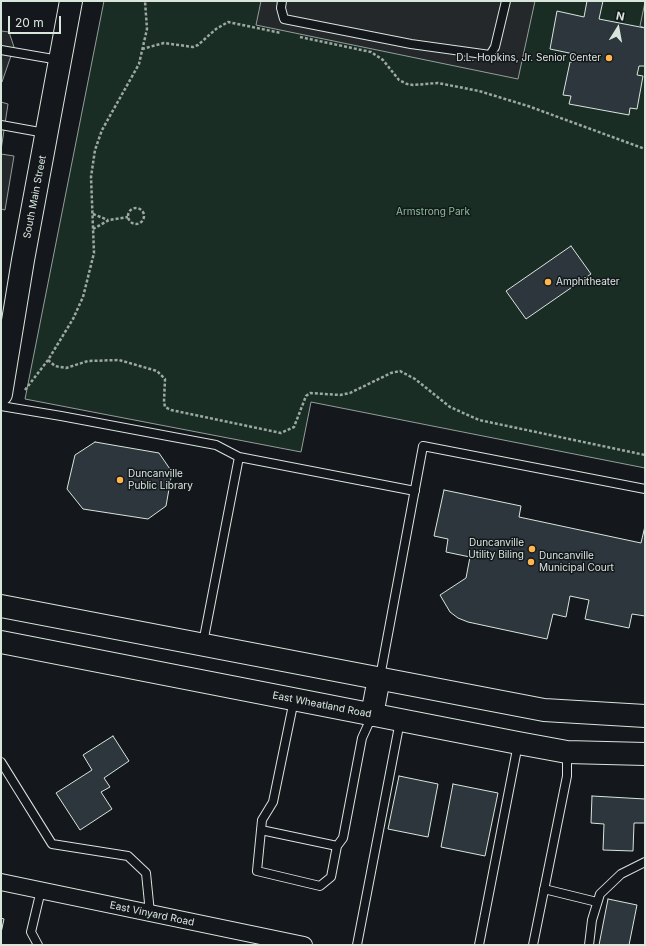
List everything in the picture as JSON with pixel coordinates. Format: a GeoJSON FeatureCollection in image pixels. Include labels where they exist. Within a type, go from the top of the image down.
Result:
{"type":"FeatureCollection","features":[{"type":"Feature","properties":{"kind":"main road","name":"South Main Street"},"geometry":{"type":"LineString","coordinates":[[1,394],[5,340],[47,133],[71,1]]}},
{"type":"Feature","properties":{"kind":"main road"},"geometry":{"type":"LineString","coordinates":[[1,606],[202,646],[544,710],[645,716]]}},
{"type":"Feature","properties":{"kind":"main road","name":"East Wheatland Road"},"geometry":{"type":"LineString","coordinates":[[1,642],[567,752],[645,754]]}},
{"type":"Feature","properties":{"kind":"main road"},"geometry":{"type":"LineString","coordinates":[[372,715],[379,678]]}},
{"type":"Feature","properties":{"kind":"street","name":"East Vinyard Road"},"geometry":{"type":"LineString","coordinates":[[1,882],[304,945]]}},
{"type":"Feature","properties":{"kind":"lane"},"geometry":{"type":"LineString","coordinates":[[282,1],[281,8],[284,19],[411,44],[490,55],[495,47],[506,1]]}},
{"type":"Feature","properties":{"kind":"lane"},"geometry":{"type":"LineString","coordinates":[[1,50],[60,60]]}},
{"type":"Feature","properties":{"kind":"lane"},"geometry":{"type":"LineString","coordinates":[[1,125],[47,133]]}},
{"type":"Feature","properties":{"kind":"lane"},"geometry":{"type":"LineString","coordinates":[[1,406],[216,445],[239,457],[415,491]]}},
{"type":"Feature","properties":{"kind":"lane"},"geometry":{"type":"LineString","coordinates":[[379,678],[423,446],[645,489]]}},
{"type":"Feature","properties":{"kind":"lane"},"geometry":{"type":"LineString","coordinates":[[202,646],[239,457]]}},
{"type":"Feature","properties":{"kind":"lane"},"geometry":{"type":"LineString","coordinates":[[294,699],[273,802],[262,820],[257,871],[320,886],[331,877],[337,846],[342,838],[362,738],[372,715]]}},
{"type":"Feature","properties":{"kind":"lane"},"geometry":{"type":"LineString","coordinates":[[357,945],[400,720]]}},
{"type":"Feature","properties":{"kind":"lane"},"geometry":{"type":"LineString","coordinates":[[478,945],[518,743]]}},
{"type":"Feature","properties":{"kind":"lane"},"geometry":{"type":"LineString","coordinates":[[533,945],[567,776],[567,752]]}},
{"type":"Feature","properties":{"kind":"lane"},"geometry":{"type":"LineString","coordinates":[[1,762],[52,844],[128,856],[146,873],[150,913]]}},
{"type":"Feature","properties":{"kind":"lane"},"geometry":{"type":"LineString","coordinates":[[261,830],[337,846]]}},
{"type":"Feature","properties":{"kind":"lane"},"geometry":{"type":"LineString","coordinates":[[589,945],[592,920],[600,894],[621,874],[645,862]]}},
{"type":"Feature","properties":{"kind":"lane"},"geometry":{"type":"LineString","coordinates":[[544,889],[597,902]]}},
{"type":"Feature","properties":{"kind":"lane"},"geometry":{"type":"LineString","coordinates":[[38,945],[31,932],[41,890]]}},
{"type":"Feature","properties":{"kind":"path"},"geometry":{"type":"LineString","coordinates":[[25,390],[48,360],[73,319],[83,297],[94,253],[91,177],[95,150],[102,130],[139,64],[147,29],[145,1]]}},
{"type":"Feature","properties":{"kind":"path"},"geometry":{"type":"LineString","coordinates":[[142,49],[164,43],[193,47],[198,45],[216,28],[228,22],[286,34]]}},
{"type":"Feature","properties":{"kind":"path"},"geometry":{"type":"LineString","coordinates":[[293,36],[371,52],[383,60],[399,80],[407,84],[438,83],[479,91],[528,106],[645,149]]}},
{"type":"Feature","properties":{"kind":"path"},"geometry":{"type":"LineString","coordinates":[[134,208],[138,209],[143,214],[142,221],[136,224],[132,223],[128,217],[129,213],[134,208]]}},
{"type":"Feature","properties":{"kind":"path"},"geometry":{"type":"LineString","coordinates":[[93,214],[109,220]]}},
{"type":"Feature","properties":{"kind":"path"},"geometry":{"type":"LineString","coordinates":[[93,229],[109,220],[128,217]]}},
{"type":"Feature","properties":{"kind":"path"},"geometry":{"type":"LineString","coordinates":[[48,360],[59,368],[66,368],[98,360],[119,360],[149,369],[162,374],[166,379],[164,402],[165,407],[171,410],[281,433],[294,427],[306,396],[310,393],[340,395],[350,393],[391,373],[400,371],[415,379],[450,407],[479,420],[645,455]]}},
{"type":"Feature","properties":{"kind":"green space","name":"Armstrong Park"},"geometry":{"type":"Polygon","coordinates":[[[104,1],[645,1],[645,468],[311,402],[301,452],[25,399],[104,1]]]}},
{"type":"Feature","properties":{"kind":"shaded area"},"geometry":{"type":"Polygon","coordinates":[[[261,1],[535,1],[518,79],[256,25],[261,1]]]}},
{"type":"Feature","properties":{"kind":"shaded area"},"geometry":{"type":"Polygon","coordinates":[[[645,2],[645,28],[640,26],[645,2]]]}},
{"type":"Feature","properties":{"kind":"shaded area"},"geometry":{"type":"Polygon","coordinates":[[[1,31],[9,32],[14,47],[2,82],[1,31]]]}},
{"type":"Feature","properties":{"kind":"shaded area"},"geometry":{"type":"Polygon","coordinates":[[[1,102],[8,104],[1,150],[1,102]]]}},
{"type":"Feature","properties":{"kind":"shaded area"},"geometry":{"type":"Polygon","coordinates":[[[1,154],[14,156],[5,210],[1,209],[1,154]]]}},
{"type":"Feature","properties":{"kind":"building","name":"D.L. Hopkins, Jr. Senior Center"},"geometry":{"type":"Polygon","coordinates":[[[587,1],[603,1],[599,19],[645,28],[645,66],[639,66],[637,75],[643,76],[637,109],[630,108],[629,115],[569,104],[571,96],[563,95],[570,62],[572,62],[574,54],[550,49],[557,11],[584,17],[587,1]]]}},
{"type":"Feature","properties":{"kind":"building","name":"Amphitheater"},"geometry":{"type":"Polygon","coordinates":[[[571,246],[591,274],[526,319],[506,291],[571,246]]]}},
{"type":"Feature","properties":{"kind":"building","name":"Duncanville Public Library"},"geometry":{"type":"Polygon","coordinates":[[[95,442],[159,453],[172,472],[166,506],[148,519],[83,509],[67,489],[75,455],[95,442]]]}},
{"type":"Feature","properties":{"kind":"building"},"geometry":{"type":"Polygon","coordinates":[[[444,490],[521,506],[519,517],[641,543],[645,526],[645,616],[632,614],[629,628],[585,619],[589,600],[570,596],[566,617],[553,614],[547,639],[468,622],[458,618],[450,612],[440,595],[466,578],[470,557],[446,552],[448,539],[434,536],[444,490]]]}},
{"type":"Feature","properties":{"kind":"building"},"geometry":{"type":"Polygon","coordinates":[[[113,736],[129,761],[104,778],[110,787],[101,792],[112,809],[80,830],[56,793],[92,770],[83,755],[113,736]]]}},
{"type":"Feature","properties":{"kind":"building"},"geometry":{"type":"Polygon","coordinates":[[[399,776],[438,784],[428,837],[388,829],[399,776]]]}},
{"type":"Feature","properties":{"kind":"building"},"geometry":{"type":"Polygon","coordinates":[[[453,784],[498,793],[485,856],[441,847],[453,784]]]}},
{"type":"Feature","properties":{"kind":"building"},"geometry":{"type":"Polygon","coordinates":[[[592,796],[645,799],[645,823],[634,823],[633,851],[603,850],[604,824],[591,823],[592,796]]]}},
{"type":"Feature","properties":{"kind":"building"},"geometry":{"type":"Polygon","coordinates":[[[608,899],[637,905],[629,945],[599,945],[608,899]]]}},
{"type":"Feature","properties":{"kind":"building"},"geometry":{"type":"Polygon","coordinates":[[[1,918],[4,919],[1,933],[1,918]]]}},
{"type":"Feature","properties":{"kind":"place","name":"D.L. Hopkins, Jr. Senior Center"},"geometry":{"type":"Point","coordinates":[609,58]}},
{"type":"Feature","properties":{"kind":"place","name":"Amphitheater"},"geometry":{"type":"Point","coordinates":[548,282]}},
{"type":"Feature","properties":{"kind":"place","name":"Duncanville Public Library"},"geometry":{"type":"Point","coordinates":[120,480]}},
{"type":"Feature","properties":{"kind":"place","name":"Duncanville Utility Biling"},"geometry":{"type":"Point","coordinates":[532,549]}},
{"type":"Feature","properties":{"kind":"place","name":"Duncanville Municipal Court"},"geometry":{"type":"Point","coordinates":[531,562]}}]}
